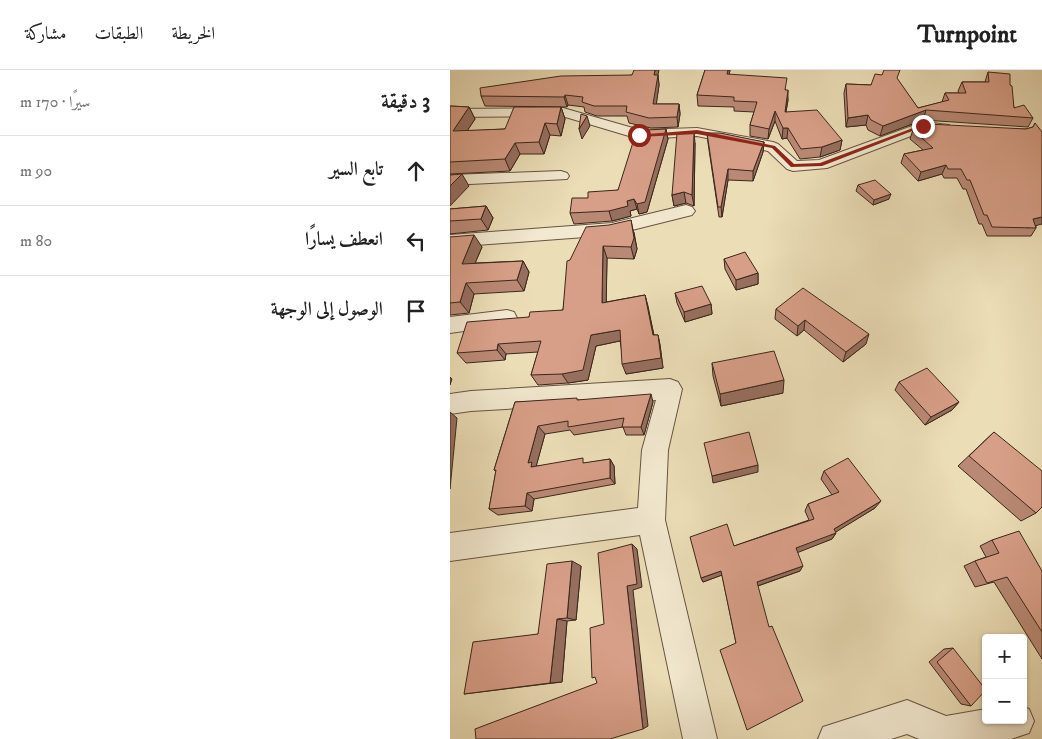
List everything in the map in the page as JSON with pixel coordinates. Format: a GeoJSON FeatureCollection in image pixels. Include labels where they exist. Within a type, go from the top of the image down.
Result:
{"type":"FeatureCollection","features":[{"type":"Feature","properties":{"kind":"street"},"geometry":{"type":"LineString","coordinates":[[450,114],[563,112],[639,135],[697,132],[774,147],[793,166],[820,165],[923,126],[963,129]]}},
{"type":"Feature","properties":{"kind":"street"},"geometry":{"type":"LineString","coordinates":[[450,180],[561,176]]}},
{"type":"Feature","properties":{"kind":"street"},"geometry":{"type":"LineString","coordinates":[[450,241],[612,229],[686,211]]}},
{"type":"Feature","properties":{"kind":"street"},"geometry":{"type":"LineString","coordinates":[[450,324],[507,318]]}},
{"type":"Feature","properties":{"kind":"street"},"geometry":{"type":"LineString","coordinates":[[450,404],[471,401],[670,389],[655,450],[651,520],[700,739]]}},
{"type":"Feature","properties":{"kind":"street"},"geometry":{"type":"LineString","coordinates":[[450,547],[651,520]]}},
{"type":"Feature","properties":{"kind":"street"},"geometry":{"type":"LineString","coordinates":[[835,739],[907,717],[946,733],[994,724]]}},
{"type":"Feature","properties":{"kind":"building"},"geometry":{"type":"Polygon","coordinates":[[[634,70],[655,70],[654,75],[658,75],[653,104],[679,104],[677,117],[649,118],[626,112],[627,106],[594,106],[582,102],[583,97],[565,95],[564,97],[481,96],[480,88],[561,76],[632,75],[634,70]]]}},
{"type":"Feature","properties":{"kind":"building"},"geometry":{"type":"Polygon","coordinates":[[[705,70],[728,70],[727,74],[787,78],[785,90],[788,90],[785,112],[817,110],[842,140],[822,147],[801,149],[788,128],[783,128],[775,111],[769,129],[750,125],[757,102],[734,101],[734,97],[697,95],[705,70]]]}},
{"type":"Feature","properties":{"kind":"building"},"geometry":{"type":"Polygon","coordinates":[[[884,70],[900,70],[897,78],[918,108],[949,100],[945,93],[966,93],[962,82],[989,82],[988,72],[1010,74],[1014,108],[1024,105],[1033,118],[926,110],[883,126],[871,120],[868,115],[848,118],[846,84],[871,85],[875,74],[882,75],[884,70]]]}},
{"type":"Feature","properties":{"kind":"building"},"geometry":{"type":"Polygon","coordinates":[[[450,106],[469,107],[453,131],[505,129],[514,107],[561,107],[557,124],[545,123],[539,142],[515,143],[505,159],[450,162],[450,106]]]}},
{"type":"Feature","properties":{"kind":"building"},"geometry":{"type":"Polygon","coordinates":[[[581,114],[587,116],[579,129],[581,114]]]}},
{"type":"Feature","properties":{"kind":"building"},"geometry":{"type":"Polygon","coordinates":[[[1035,123],[1042,132],[1042,217],[1033,219],[1036,228],[992,227],[987,215],[984,215],[970,180],[967,180],[961,169],[948,169],[946,165],[921,172],[904,154],[933,148],[913,130],[928,124],[1026,129],[1033,127],[1035,123]]]}},
{"type":"Feature","properties":{"kind":"building"},"geometry":{"type":"Polygon","coordinates":[[[666,129],[645,202],[637,204],[634,199],[627,201],[628,206],[609,211],[570,213],[572,198],[588,198],[588,192],[618,190],[634,139],[644,138],[646,130],[666,129]]]}},
{"type":"Feature","properties":{"kind":"building"},"geometry":{"type":"Polygon","coordinates":[[[677,133],[694,133],[692,195],[684,192],[672,195],[677,133]]]}},
{"type":"Feature","properties":{"kind":"building"},"geometry":{"type":"Polygon","coordinates":[[[707,133],[720,133],[764,142],[753,171],[728,169],[721,207],[718,207],[707,133]]]}},
{"type":"Feature","properties":{"kind":"building"},"geometry":{"type":"Polygon","coordinates":[[[462,174],[450,186],[450,175],[462,174]]]}},
{"type":"Feature","properties":{"kind":"building"},"geometry":{"type":"Polygon","coordinates":[[[875,180],[891,194],[874,200],[858,185],[875,180]]]}},
{"type":"Feature","properties":{"kind":"building"},"geometry":{"type":"Polygon","coordinates":[[[486,206],[481,219],[450,221],[450,209],[486,206]]]}},
{"type":"Feature","properties":{"kind":"building"},"geometry":{"type":"Polygon","coordinates":[[[631,220],[634,238],[631,247],[603,246],[602,303],[645,295],[653,335],[658,335],[661,358],[622,364],[620,330],[591,335],[583,370],[562,374],[531,375],[541,341],[498,344],[497,350],[457,353],[467,322],[529,317],[530,312],[563,310],[567,261],[570,260],[586,227],[609,225],[631,220]]]}},
{"type":"Feature","properties":{"kind":"building"},"geometry":{"type":"Polygon","coordinates":[[[474,235],[462,264],[523,261],[517,280],[466,283],[460,302],[450,303],[450,237],[474,235]]]}},
{"type":"Feature","properties":{"kind":"building"},"geometry":{"type":"Polygon","coordinates":[[[745,252],[758,273],[736,280],[724,259],[745,252]]]}},
{"type":"Feature","properties":{"kind":"building"},"geometry":{"type":"Polygon","coordinates":[[[702,286],[711,304],[684,312],[675,293],[702,286]]]}},
{"type":"Feature","properties":{"kind":"building"},"geometry":{"type":"Polygon","coordinates":[[[803,288],[869,334],[846,352],[805,320],[798,326],[776,309],[803,288]]]}},
{"type":"Feature","properties":{"kind":"building"},"geometry":{"type":"Polygon","coordinates":[[[774,351],[784,380],[720,394],[712,363],[774,351]]]}},
{"type":"Feature","properties":{"kind":"building"},"geometry":{"type":"Polygon","coordinates":[[[927,368],[959,402],[931,417],[899,382],[927,368]]]}},
{"type":"Feature","properties":{"kind":"building"},"geometry":{"type":"Polygon","coordinates":[[[651,394],[641,427],[622,427],[624,418],[568,427],[568,421],[538,426],[528,463],[532,462],[531,467],[583,458],[583,463],[610,459],[610,478],[527,493],[525,506],[489,509],[496,470],[494,470],[515,402],[577,398],[577,400],[651,394]]]}},
{"type":"Feature","properties":{"kind":"building"},"geometry":{"type":"Polygon","coordinates":[[[749,432],[758,465],[712,476],[704,443],[749,432]]]}},
{"type":"Feature","properties":{"kind":"building"},"geometry":{"type":"Polygon","coordinates":[[[994,432],[1042,471],[1042,507],[1036,513],[969,456],[994,432]]]}},
{"type":"Feature","properties":{"kind":"building"},"geometry":{"type":"Polygon","coordinates":[[[848,458],[881,501],[834,529],[836,533],[796,548],[803,566],[757,582],[769,627],[772,626],[803,701],[747,730],[720,650],[736,643],[721,571],[701,578],[690,537],[727,524],[734,546],[814,519],[808,504],[839,492],[824,471],[848,458]]]}},
{"type":"Feature","properties":{"kind":"building"},"geometry":{"type":"Polygon","coordinates":[[[1019,531],[1042,571],[1042,632],[1007,577],[987,583],[975,561],[999,553],[992,540],[1019,531]]]}},
{"type":"Feature","properties":{"kind":"building"},"geometry":{"type":"Polygon","coordinates":[[[632,544],[637,584],[627,586],[643,729],[610,739],[476,739],[475,729],[597,683],[595,677],[592,678],[590,628],[604,624],[598,553],[632,544]]]}},
{"type":"Feature","properties":{"kind":"building"},"geometry":{"type":"Polygon","coordinates":[[[572,561],[567,618],[557,619],[550,683],[464,694],[473,642],[538,634],[547,564],[572,561]]]}},
{"type":"Feature","properties":{"kind":"building"},"geometry":{"type":"Polygon","coordinates":[[[953,648],[982,685],[982,694],[971,706],[937,662],[953,648]]]}},
{"type":"Feature","properties":{"kind":"route"},"geometry":{"type":"LineString","coordinates":[[639,135],[697,132],[774,147],[793,166],[820,165],[923,126]]}}]}
